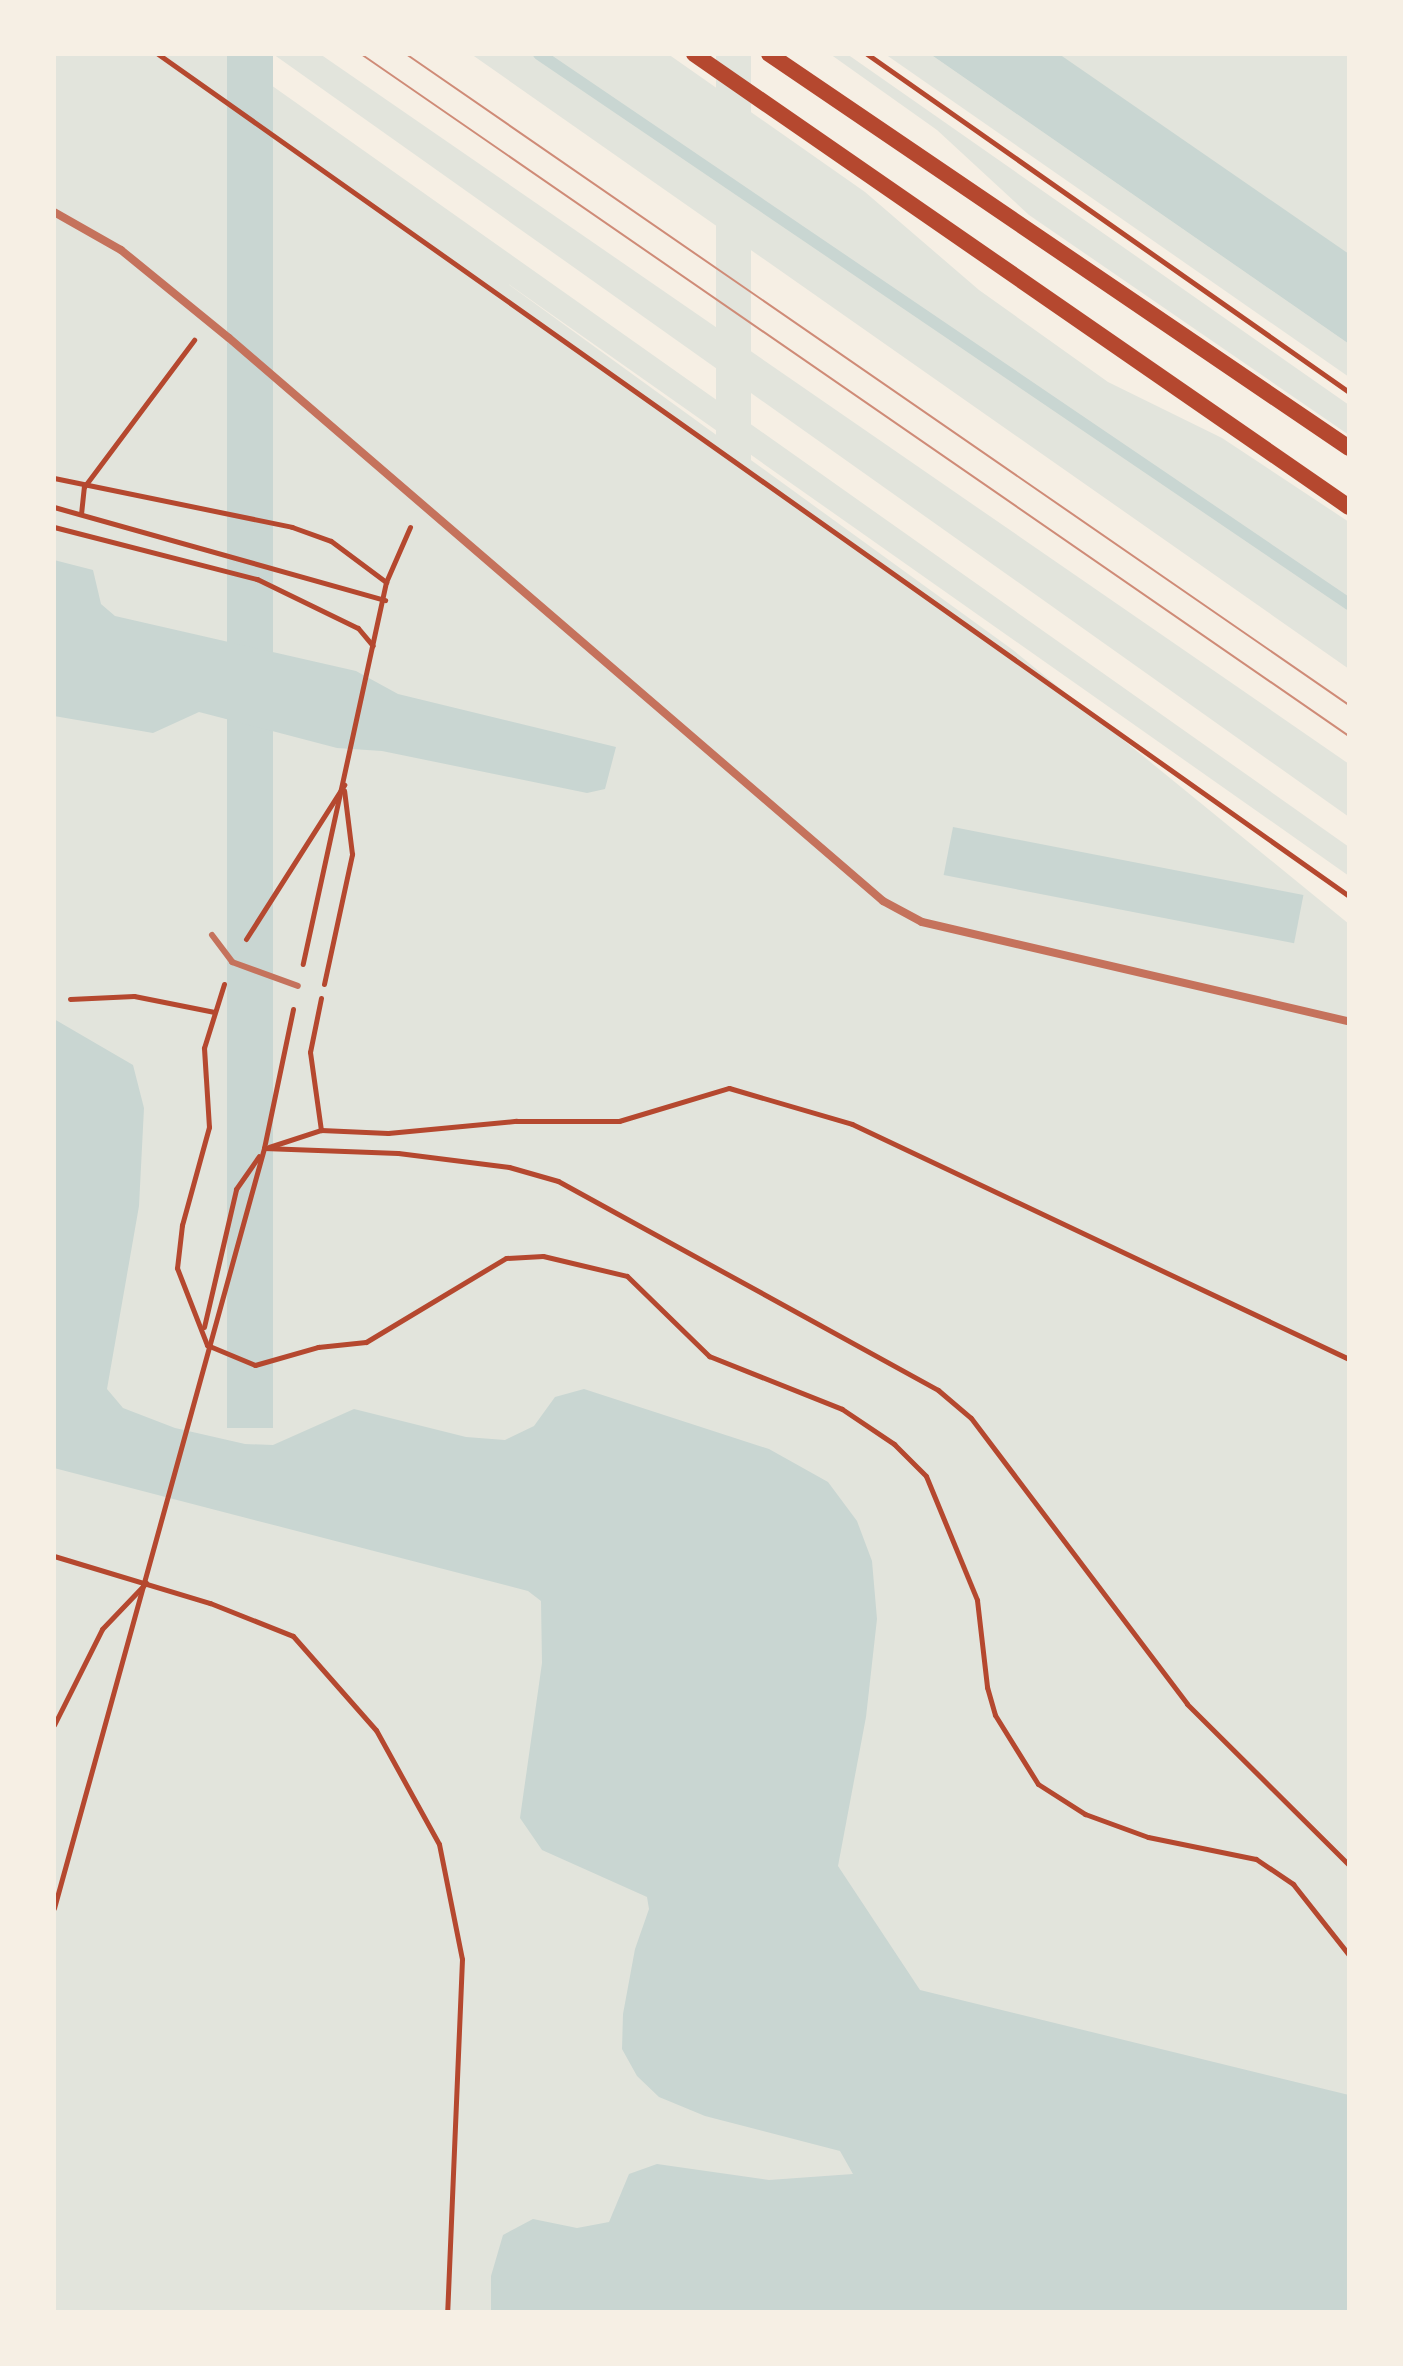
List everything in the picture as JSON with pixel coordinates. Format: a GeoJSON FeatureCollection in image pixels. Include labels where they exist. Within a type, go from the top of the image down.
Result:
{"type":"FeatureCollection","features":[{"type":"Feature","properties":{"kind":"main road"},"geometry":{"type":"LineString","coordinates":[[694,54],[1349,507]]}},
{"type":"Feature","properties":{"kind":"main road"},"geometry":{"type":"LineString","coordinates":[[769,54],[1349,448]]}},
{"type":"Feature","properties":{"kind":"street"},"geometry":{"type":"LineString","coordinates":[[54,212],[121,250],[208,321],[883,901],[922,922],[1349,1021]]}},
{"type":"Feature","properties":{"kind":"lane"},"geometry":{"type":"LineString","coordinates":[[212,935],[232,962],[298,986]]}},
{"type":"Feature","properties":{"kind":"path"},"geometry":{"type":"LineString","coordinates":[[158,54],[1349,896]]}},
{"type":"Feature","properties":{"kind":"path"},"geometry":{"type":"LineString","coordinates":[[867,54],[1349,392]]}},
{"type":"Feature","properties":{"kind":"path"},"geometry":{"type":"LineString","coordinates":[[81,514],[84,487],[208,321]]}},
{"type":"Feature","properties":{"kind":"path"},"geometry":{"type":"LineString","coordinates":[[54,478],[84,487],[292,527],[331,541],[386,582]]}},
{"type":"Feature","properties":{"kind":"path"},"geometry":{"type":"LineString","coordinates":[[321,1130],[310,1052],[352,854],[344,785],[385,600],[386,582],[420,504]]}},
{"type":"Feature","properties":{"kind":"path"},"geometry":{"type":"LineString","coordinates":[[54,507],[385,600]]}},
{"type":"Feature","properties":{"kind":"path"},"geometry":{"type":"LineString","coordinates":[[54,527],[257,579],[358,628],[374,647]]}},
{"type":"Feature","properties":{"kind":"path"},"geometry":{"type":"LineString","coordinates":[[207,1345],[204,1327],[177,1268],[182,1225],[209,1127],[204,1048],[232,962],[312,827],[344,785]]}},
{"type":"Feature","properties":{"kind":"path"},"geometry":{"type":"LineString","coordinates":[[70,999],[134,996],[214,1012]]}},
{"type":"Feature","properties":{"kind":"path"},"geometry":{"type":"LineString","coordinates":[[204,1327],[236,1189],[264,1148],[321,1130],[388,1133],[516,1121],[619,1121],[729,1088],[852,1124],[1349,1359]]}},
{"type":"Feature","properties":{"kind":"path"},"geometry":{"type":"LineString","coordinates":[[54,1908],[147,1583],[157,1524],[264,1148]]}},
{"type":"Feature","properties":{"kind":"path"},"geometry":{"type":"LineString","coordinates":[[264,1148],[398,1153],[509,1167],[558,1181],[938,1390],[996,1449],[1187,1704],[1349,1865]]}},
{"type":"Feature","properties":{"kind":"path"},"geometry":{"type":"LineString","coordinates":[[207,1345],[255,1365],[318,1347],[366,1342],[506,1258],[543,1256],[627,1276],[709,1356],[842,1409],[894,1444],[926,1476],[977,1600],[987,1687],[995,1715],[1038,1784],[1085,1814],[1148,1837],[1256,1859],[1293,1884],[1349,1955]]}},
{"type":"Feature","properties":{"kind":"path"},"geometry":{"type":"LineString","coordinates":[[54,1556],[147,1583],[293,1636],[376,1730],[439,1844],[462,1959],[447,2312]]}},
{"type":"Feature","properties":{"kind":"path"},"geometry":{"type":"LineString","coordinates":[[54,1725],[102,1629],[147,1583]]}},
{"type":"Feature","properties":{"kind":"shaded area"},"geometry":{"type":"Polygon","coordinates":[[[54,54],[227,54],[1349,847],[1349,876],[504,281],[1013,650],[1349,924],[1349,2312],[54,2312],[54,54]]]}},
{"type":"Feature","properties":{"kind":"shaded area"},"geometry":{"type":"Polygon","coordinates":[[[227,54],[273,54],[273,1428],[227,1428],[227,54]]]}},
{"type":"Feature","properties":{"kind":"shaded area"},"geometry":{"type":"Polygon","coordinates":[[[273,54],[320,54],[1349,764],[1349,817],[273,54]]]}},
{"type":"Feature","properties":{"kind":"shaded area"},"geometry":{"type":"Polygon","coordinates":[[[471,54],[668,54],[865,192],[979,290],[1108,382],[1222,438],[1349,522],[1349,669],[471,54]]]}},
{"type":"Feature","properties":{"kind":"shaded area"},"geometry":{"type":"Polygon","coordinates":[[[716,54],[751,54],[751,823],[716,823],[716,54]]]}},
{"type":"Feature","properties":{"kind":"shaded area"},"geometry":{"type":"Polygon","coordinates":[[[830,54],[847,54],[1349,405],[1349,435],[1029,215],[937,130],[830,54]]]}},
{"type":"Feature","properties":{"kind":"shaded area"},"geometry":{"type":"Polygon","coordinates":[[[885,54],[930,54],[1349,344],[1349,377],[885,54]]]}},
{"type":"Feature","properties":{"kind":"shaded area"},"geometry":{"type":"Polygon","coordinates":[[[930,54],[1059,54],[1349,254],[1349,344],[930,54]]]}},
{"type":"Feature","properties":{"kind":"shaded area"},"geometry":{"type":"Polygon","coordinates":[[[958,54],[1349,54],[1349,320],[958,54]]]}},
{"type":"Feature","properties":{"kind":"shaded area"},"geometry":{"type":"Polygon","coordinates":[[[54,560],[93,570],[101,604],[115,616],[356,671],[398,694],[616,747],[605,789],[587,793],[382,751],[337,748],[199,712],[153,733],[54,716],[54,560]]]}},
{"type":"Feature","properties":{"kind":"shaded area"},"geometry":{"type":"Polygon","coordinates":[[[953,827],[1303,895],[1294,943],[944,875],[953,827]]]}},
{"type":"Feature","properties":{"kind":"shaded area"},"geometry":{"type":"Polygon","coordinates":[[[54,1019],[133,1065],[144,1108],[139,1206],[107,1389],[123,1408],[175,1428],[245,1444],[273,1445],[354,1409],[466,1437],[505,1440],[534,1426],[555,1397],[584,1389],[769,1449],[828,1482],[857,1521],[872,1561],[877,1619],[866,1717],[838,1866],[920,1990],[1349,2095],[1349,2312],[491,2312],[491,2276],[503,2235],[533,2219],[577,2228],[609,2222],[629,2174],[657,2164],[769,2180],[853,2174],[840,2151],[705,2116],[659,2097],[637,2076],[622,2049],[623,2014],[635,1949],[649,1909],[647,1897],[542,1850],[520,1818],[542,1663],[541,1601],[528,1591],[54,1468],[54,1019]]]}},
{"type":"Feature","properties":{"kind":"waterway"},"geometry":{"type":"LineString","coordinates":[[539,54],[1349,604]]}},
{"type":"Feature","properties":{"kind":"tram line"},"geometry":{"type":"LineString","coordinates":[[361,54],[1349,736]]}},
{"type":"Feature","properties":{"kind":"tram line"},"geometry":{"type":"LineString","coordinates":[[406,54],[1349,705]]}}]}
